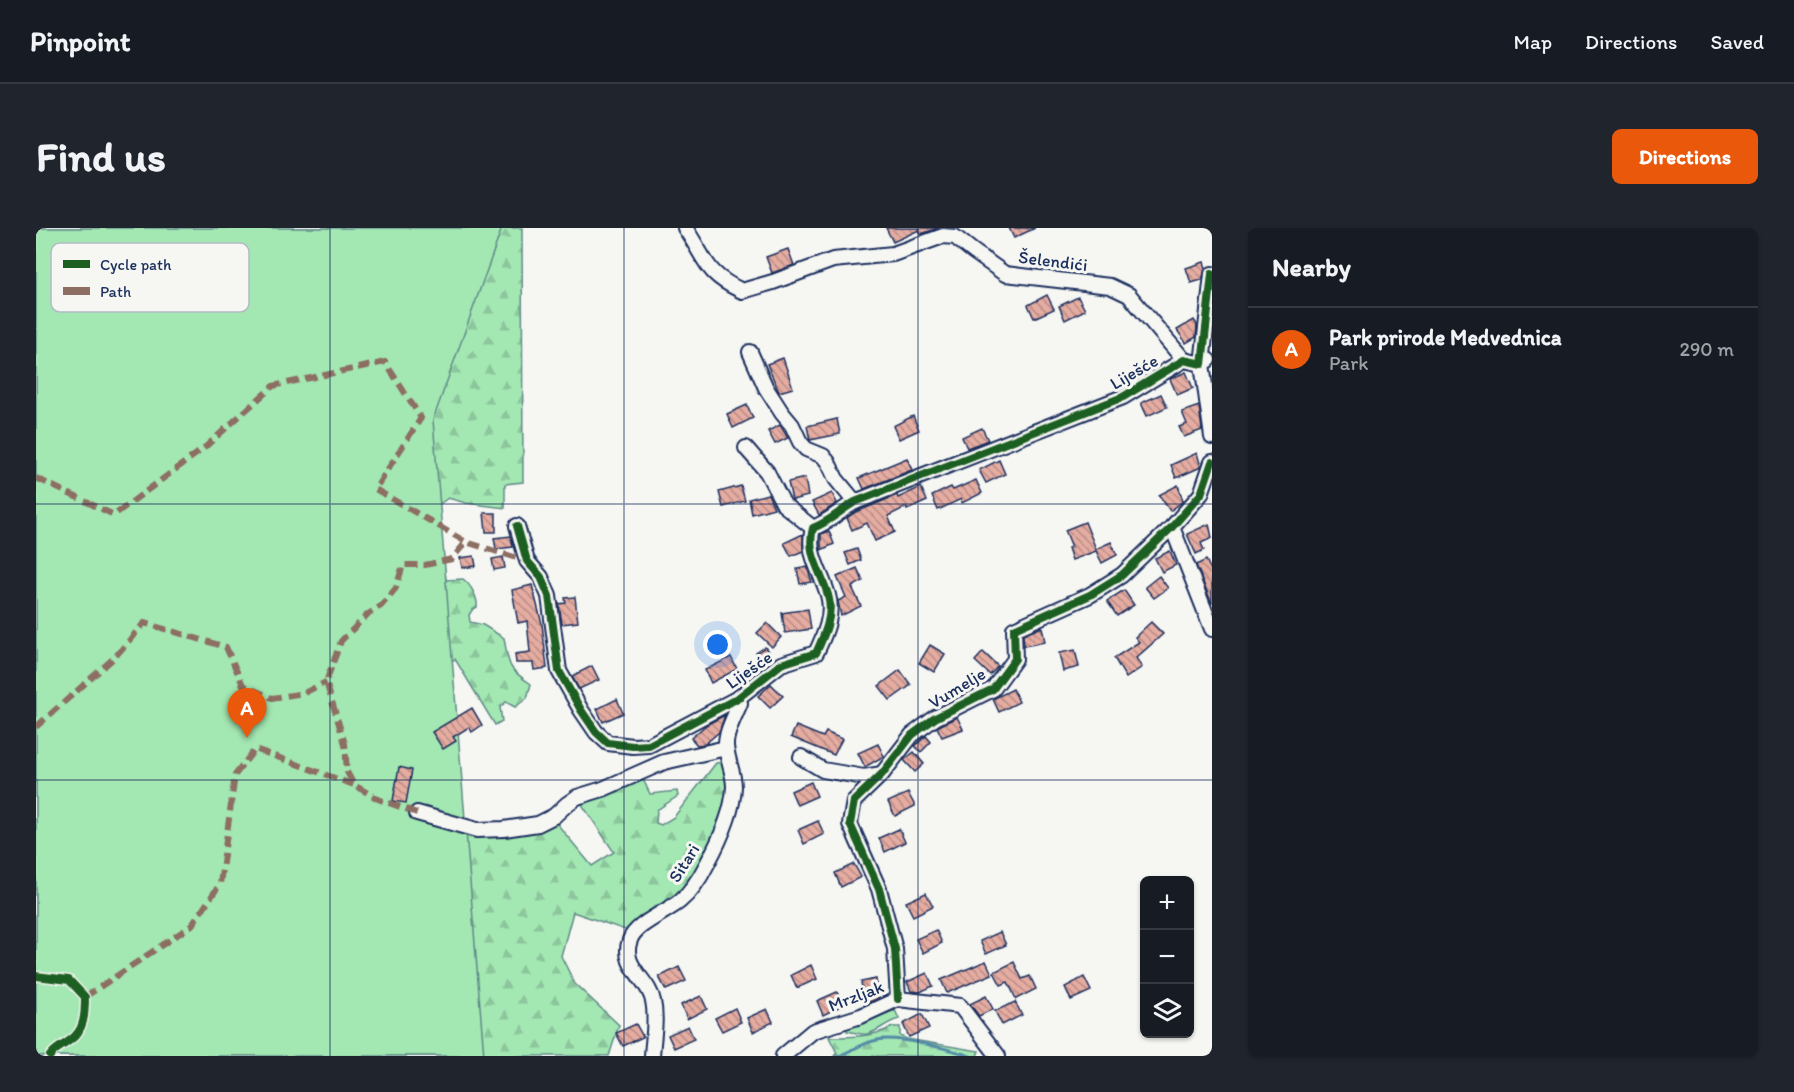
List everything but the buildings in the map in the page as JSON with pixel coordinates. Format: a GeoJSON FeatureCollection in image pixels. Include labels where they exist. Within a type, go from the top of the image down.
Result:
{"type":"FeatureCollection","features":[{"type":"Feature","properties":{"kind":"street","name":"Šelendići"},"geometry":{"type":"LineString","coordinates":[[685,228],[708,269],[722,282],[742,291],[833,260],[893,254],[943,236],[955,237],[1005,274],[1110,286],[1129,295],[1184,360]]}},
{"type":"Feature","properties":{"kind":"street"},"geometry":{"type":"LineString","coordinates":[[1212,274],[1207,361],[1212,437]]}},
{"type":"Feature","properties":{"kind":"street"},"geometry":{"type":"LineString","coordinates":[[750,352],[766,388],[801,442],[806,449],[823,456],[836,479],[855,502]]}},
{"type":"Feature","properties":{"kind":"street","name":"Liješće"},"geometry":{"type":"LineString","coordinates":[[517,526],[527,561],[541,577],[549,596],[559,671],[580,710],[596,732],[608,743],[633,747],[649,745],[738,698],[781,664],[816,653],[828,623],[830,608],[828,595],[817,572],[812,553],[810,539],[813,528],[828,523],[855,502],[1123,398],[1184,360],[1207,361]]}},
{"type":"Feature","properties":{"kind":"street"},"geometry":{"type":"LineString","coordinates":[[746,448],[767,472],[784,505],[813,528]]}},
{"type":"Feature","properties":{"kind":"street"},"geometry":{"type":"LineString","coordinates":[[1212,462],[1201,494],[1172,527],[1212,629]]}},
{"type":"Feature","properties":{"kind":"street","name":"Vumelje"},"geometry":{"type":"LineString","coordinates":[[898,999],[895,949],[879,889],[850,824],[854,801],[882,774],[912,735],[935,718],[993,688],[1015,659],[1014,629],[1090,595],[1122,575],[1172,527]]}},
{"type":"Feature","properties":{"kind":"street","name":"Sitari"},"geometry":{"type":"LineString","coordinates":[[652,1056],[655,1014],[653,999],[650,990],[631,964],[628,953],[630,940],[635,932],[682,900],[695,886],[720,837],[732,800],[732,768],[726,748],[726,739],[740,703],[738,698]]}},
{"type":"Feature","properties":{"kind":"street"},"geometry":{"type":"LineString","coordinates":[[417,813],[477,830],[538,824],[554,816],[578,797],[603,789],[664,762],[726,748]]}},
{"type":"Feature","properties":{"kind":"street"},"geometry":{"type":"LineString","coordinates":[[801,757],[823,770],[864,777],[882,774]]}},
{"type":"Feature","properties":{"kind":"street","name":"Mrzljak"},"geometry":{"type":"LineString","coordinates":[[783,1056],[813,1031],[861,1016],[898,999],[960,1006],[998,1056]]}},
{"type":"Feature","properties":{"kind":"green space"},"geometry":{"type":"Polygon","coordinates":[[[36,228],[522,228],[523,482],[505,484],[505,508],[466,503],[448,498],[437,506],[446,580],[463,579],[471,588],[477,607],[469,615],[470,622],[483,625],[504,638],[510,665],[517,674],[531,684],[527,698],[515,707],[506,702],[500,707],[502,721],[495,725],[455,659],[343,725],[465,829],[553,819],[592,866],[614,852],[579,800],[642,777],[650,794],[677,791],[678,796],[657,810],[656,823],[661,825],[674,817],[716,763],[725,762],[729,797],[713,842],[691,886],[631,932],[573,912],[561,956],[575,984],[619,1025],[609,1056],[36,1056],[36,228]]]}},
{"type":"Feature","properties":{"kind":"green space"},"geometry":{"type":"Polygon","coordinates":[[[36,228],[502,228],[433,420],[484,1056],[36,1056],[36,228]]]}},
{"type":"Feature","properties":{"kind":"green space"},"geometry":{"type":"Polygon","coordinates":[[[895,1010],[899,1019],[871,1033],[847,1031],[847,1025],[860,1024],[895,1010]]]}},
{"type":"Feature","properties":{"kind":"green space"},"geometry":{"type":"Polygon","coordinates":[[[893,1027],[900,1027],[900,1036],[907,1039],[979,1051],[977,1056],[834,1056],[837,1053],[829,1037],[870,1035],[893,1027]]]}},
{"type":"Feature","properties":{"kind":"waterway"},"geometry":{"type":"LineString","coordinates":[[839,1056],[881,1039],[929,1045],[970,1056]]}},
{"type":"Feature","properties":{"kind":"marked path"},"geometry":{"type":"LineString","coordinates":[[36,478],[114,515],[203,449],[273,386],[385,362],[421,418],[375,489],[466,542],[527,561]]}},
{"type":"Feature","properties":{"kind":"marked path"},"geometry":{"type":"LineString","coordinates":[[417,813],[378,799],[354,785],[347,772],[345,744],[326,682],[341,641],[368,614],[381,606],[396,588],[403,565],[425,565],[452,559],[466,542]]}},
{"type":"Feature","properties":{"kind":"marked path"},"geometry":{"type":"LineString","coordinates":[[36,727],[115,657],[144,623],[226,647],[243,685],[272,698],[304,693],[326,682]]}},
{"type":"Feature","properties":{"kind":"marked path"},"geometry":{"type":"LineString","coordinates":[[85,997],[192,925],[220,884],[235,775],[255,749],[354,785]]}},
{"type":"Feature","properties":{"kind":"cycle path"},"geometry":{"type":"LineString","coordinates":[[517,526],[527,561],[541,577],[549,596],[559,671],[581,710],[596,732],[608,743],[649,745],[738,698],[781,664],[816,653],[827,625],[830,603],[811,546],[813,528],[855,502],[1123,397],[1184,360],[1202,364],[1212,274]]}},
{"type":"Feature","properties":{"kind":"cycle path"},"geometry":{"type":"LineString","coordinates":[[898,999],[895,949],[879,889],[850,824],[854,801],[882,774],[912,735],[935,718],[993,689],[1015,659],[1014,629],[1090,595],[1122,575],[1172,527],[1201,494],[1212,462]]}},
{"type":"Feature","properties":{"kind":"cycle path"},"geometry":{"type":"LineString","coordinates":[[36,976],[69,980],[85,997],[81,1027],[74,1037],[50,1056]]}},
{"type":"Feature","properties":{"kind":"place","name":"Park prirode Medvednica"},"geometry":{"type":"Point","coordinates":[247,738]}}]}
